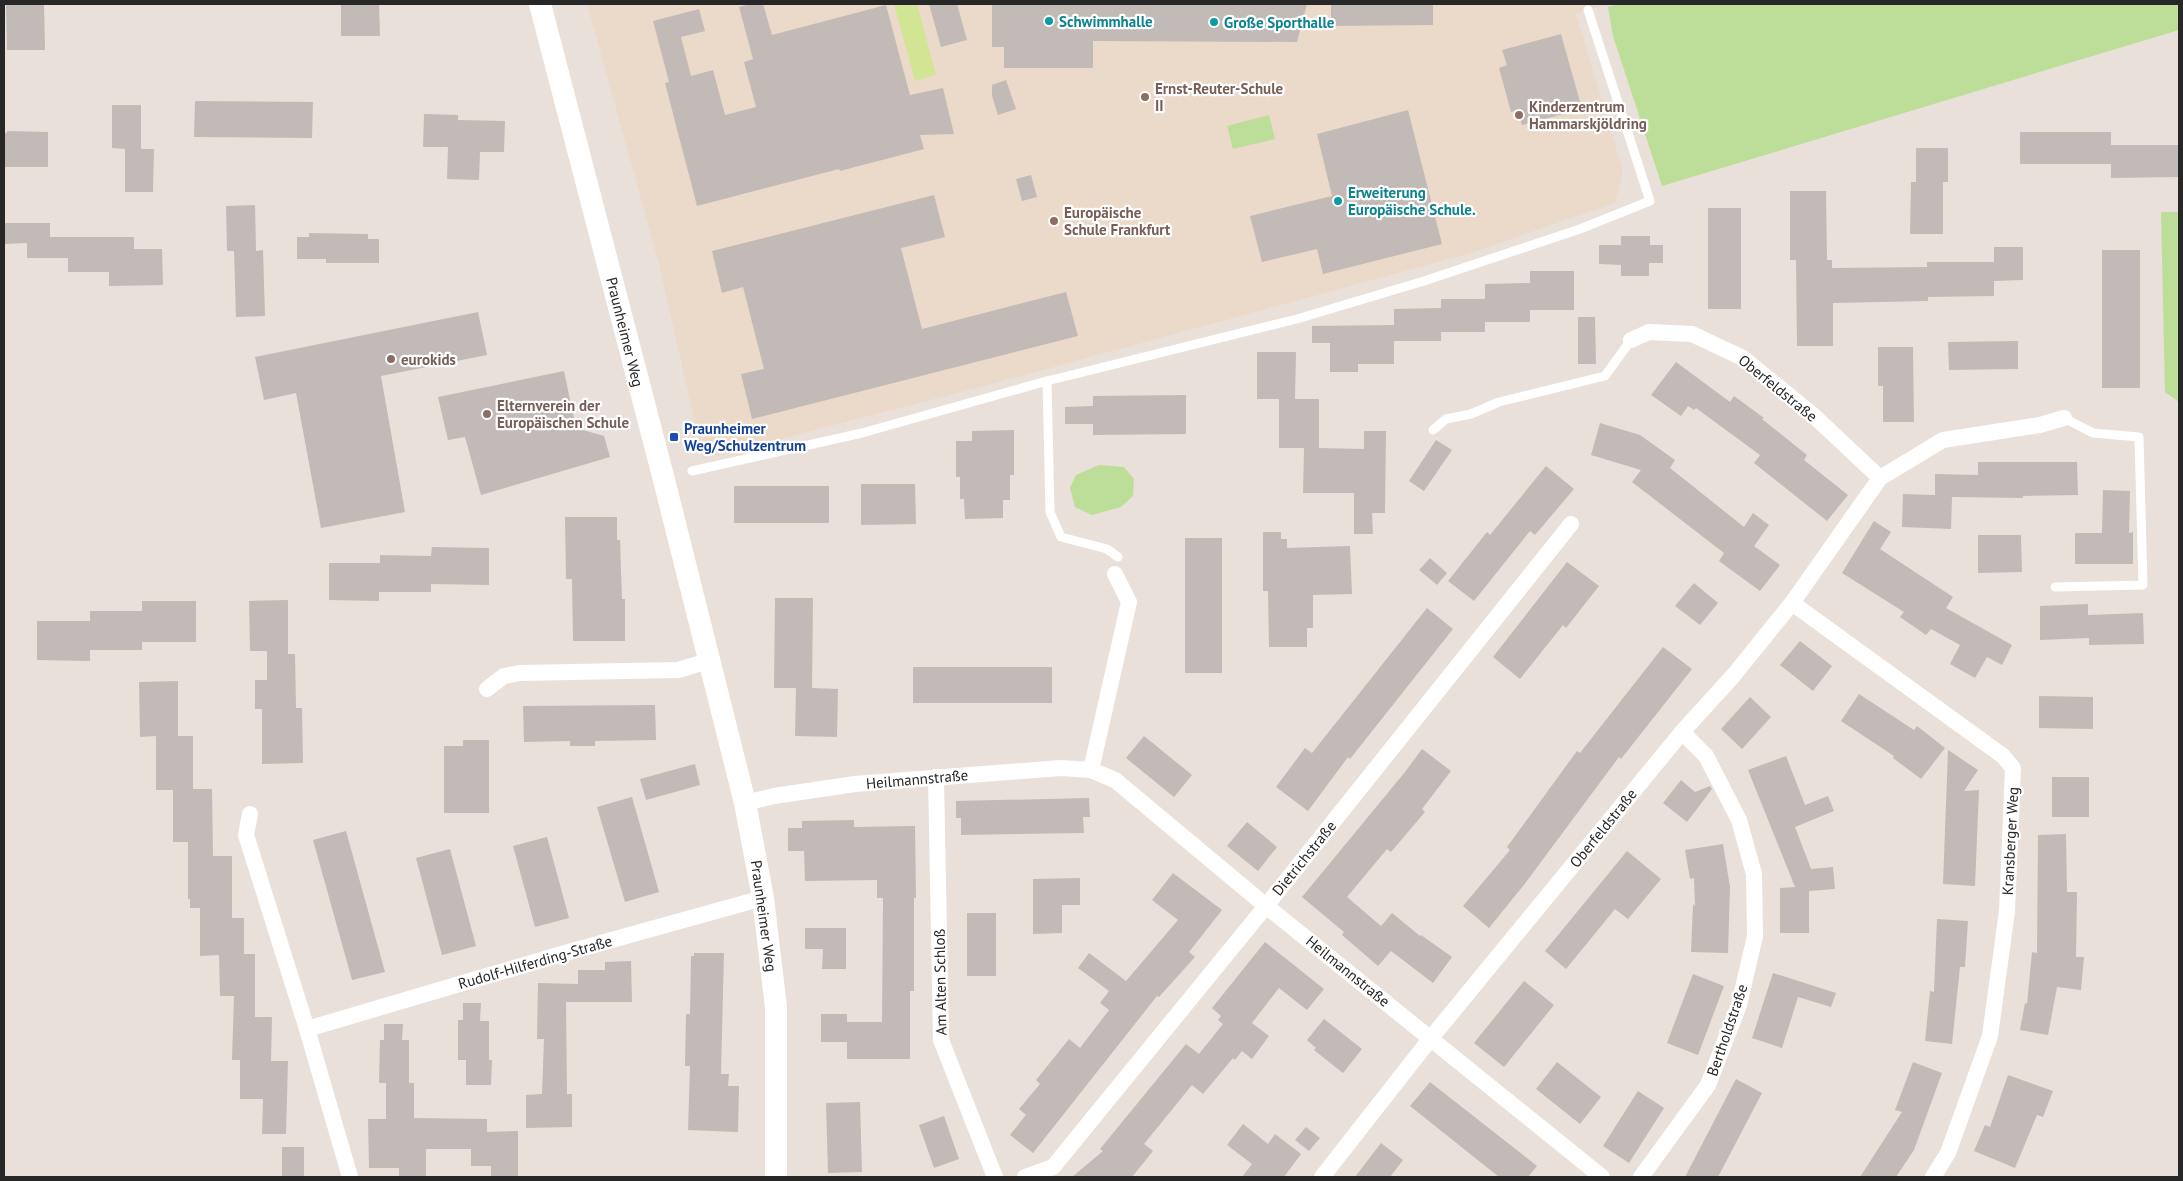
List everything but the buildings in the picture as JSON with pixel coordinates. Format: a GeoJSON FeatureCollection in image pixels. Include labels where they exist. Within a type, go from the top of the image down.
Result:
{"type":"FeatureCollection","features":[{"type":"Feature","properties":{"kind":"main road","name":"Praunheimer Weg"},"geometry":{"type":"LineString","coordinates":[[540,4],[663,476],[745,804],[763,898],[776,1007],[776,1177]]}},
{"type":"Feature","properties":{"kind":"street","name":"Oberfeldstraße"},"geometry":{"type":"LineString","coordinates":[[1631,340],[1649,332],[1692,334],[1743,358],[1814,416],[1880,478]]}},
{"type":"Feature","properties":{"kind":"street","name":"Oberfeldstraße"},"geometry":{"type":"LineString","coordinates":[[1322,1177],[1431,1038],[1682,732],[1733,676],[1792,603],[1880,478],[1943,440],[2040,425],[2064,418]]}},
{"type":"Feature","properties":{"kind":"street","name":"Dietrichstraße"},"geometry":{"type":"LineString","coordinates":[[1025,1177],[1053,1167],[1266,906],[1571,524]]}},
{"type":"Feature","properties":{"kind":"street"},"geometry":{"type":"LineString","coordinates":[[1091,770],[1129,602],[1115,574]]}},
{"type":"Feature","properties":{"kind":"street","name":"Kransberger Weg"},"geometry":{"type":"LineString","coordinates":[[1792,603],[2003,756],[2013,768],[2007,911],[1990,1036],[1948,1154],[1933,1177]]}},
{"type":"Feature","properties":{"kind":"street"},"geometry":{"type":"LineString","coordinates":[[487,689],[504,676],[520,673],[678,670],[708,661]]}},
{"type":"Feature","properties":{"kind":"street","name":"Bertholdstraße"},"geometry":{"type":"LineString","coordinates":[[1641,1177],[1708,1085],[1739,1005],[1755,936],[1754,874],[1739,820],[1706,756],[1682,732]]}},
{"type":"Feature","properties":{"kind":"street","name":"Heilmannstraße"},"geometry":{"type":"LineString","coordinates":[[745,804],[774,796],[855,784],[1061,768],[1091,770],[1115,780],[1266,906],[1602,1177]]}},
{"type":"Feature","properties":{"kind":"street","name":"Am Alten Schloß"},"geometry":{"type":"LineString","coordinates":[[936,777],[941,1040],[995,1177]]}},
{"type":"Feature","properties":{"kind":"street"},"geometry":{"type":"LineString","coordinates":[[250,814],[246,835],[307,1029],[350,1177]]}},
{"type":"Feature","properties":{"kind":"street","name":"Rudolf-Hilferding-Straße"},"geometry":{"type":"LineString","coordinates":[[307,1029],[565,953],[763,898]]}},
{"type":"Feature","properties":{"kind":"lane"},"geometry":{"type":"LineString","coordinates":[[692,471],[862,433],[1047,381],[1313,314],[1424,281],[1571,232],[1650,201],[1588,10]]}},
{"type":"Feature","properties":{"kind":"lane"},"geometry":{"type":"LineString","coordinates":[[1433,430],[1446,419],[1471,414],[1499,402],[1604,376],[1631,340]]}},
{"type":"Feature","properties":{"kind":"lane"},"geometry":{"type":"LineString","coordinates":[[1047,381],[1050,512],[1061,538],[1107,549],[1118,557]]}},
{"type":"Feature","properties":{"kind":"lane"},"geometry":{"type":"LineString","coordinates":[[2054,587],[2143,585],[2139,437],[2093,433],[2064,418]]}},
{"type":"Feature","properties":{"kind":"shaded area","name":"Europäische Schule Frankfurt"},"geometry":{"type":"Polygon","coordinates":[[[587,4],[1608,4],[1576,14],[1623,171],[1615,203],[1471,253],[988,385],[703,459],[659,264],[587,4]]]}},
{"type":"Feature","properties":{"kind":"green space"},"geometry":{"type":"Polygon","coordinates":[[[894,4],[917,4],[936,75],[915,81],[894,4]]]}},
{"type":"Feature","properties":{"kind":"green space"},"geometry":{"type":"Polygon","coordinates":[[[1619,4],[2179,4],[2179,30],[1662,186],[1613,36],[1608,7],[1619,4]]]}},
{"type":"Feature","properties":{"kind":"green space"},"geometry":{"type":"Polygon","coordinates":[[[1269,115],[1275,139],[1233,149],[1227,126],[1269,115]]]}},
{"type":"Feature","properties":{"kind":"green space"},"geometry":{"type":"Polygon","coordinates":[[[2161,212],[2179,212],[2179,402],[2165,392],[2161,212]]]}},
{"type":"Feature","properties":{"kind":"green space"},"geometry":{"type":"Polygon","coordinates":[[[1099,465],[1124,467],[1134,479],[1133,496],[1121,507],[1092,515],[1075,507],[1070,488],[1076,475],[1099,465]]]}},
{"type":"Feature","properties":{"kind":"place","name":"Schwimmhalle"},"geometry":{"type":"Point","coordinates":[1049,21]}},
{"type":"Feature","properties":{"kind":"place","name":"Große Sporthalle"},"geometry":{"type":"Point","coordinates":[1214,22]}},
{"type":"Feature","properties":{"kind":"place","name":"Ernst-Reuter-Schule II"},"geometry":{"type":"Point","coordinates":[1145,97]}},
{"type":"Feature","properties":{"kind":"place","name":"Kinderzentrum Hammarskjöldring"},"geometry":{"type":"Point","coordinates":[1519,115]}},
{"type":"Feature","properties":{"kind":"place","name":"Erweiterung Europäische Schule."},"geometry":{"type":"Point","coordinates":[1338,201]}},
{"type":"Feature","properties":{"kind":"place","name":"Europäische Schule Frankfurt"},"geometry":{"type":"Point","coordinates":[1054,221]}},
{"type":"Feature","properties":{"kind":"place","name":"eurokids"},"geometry":{"type":"Point","coordinates":[391,359]}},
{"type":"Feature","properties":{"kind":"place","name":"Elternverein der Europäischen Schule"},"geometry":{"type":"Point","coordinates":[487,414]}},
{"type":"Feature","properties":{"kind":"place","name":"Praunheimer Weg/Schulzentrum"},"geometry":{"type":"Point","coordinates":[674,437]}}]}
